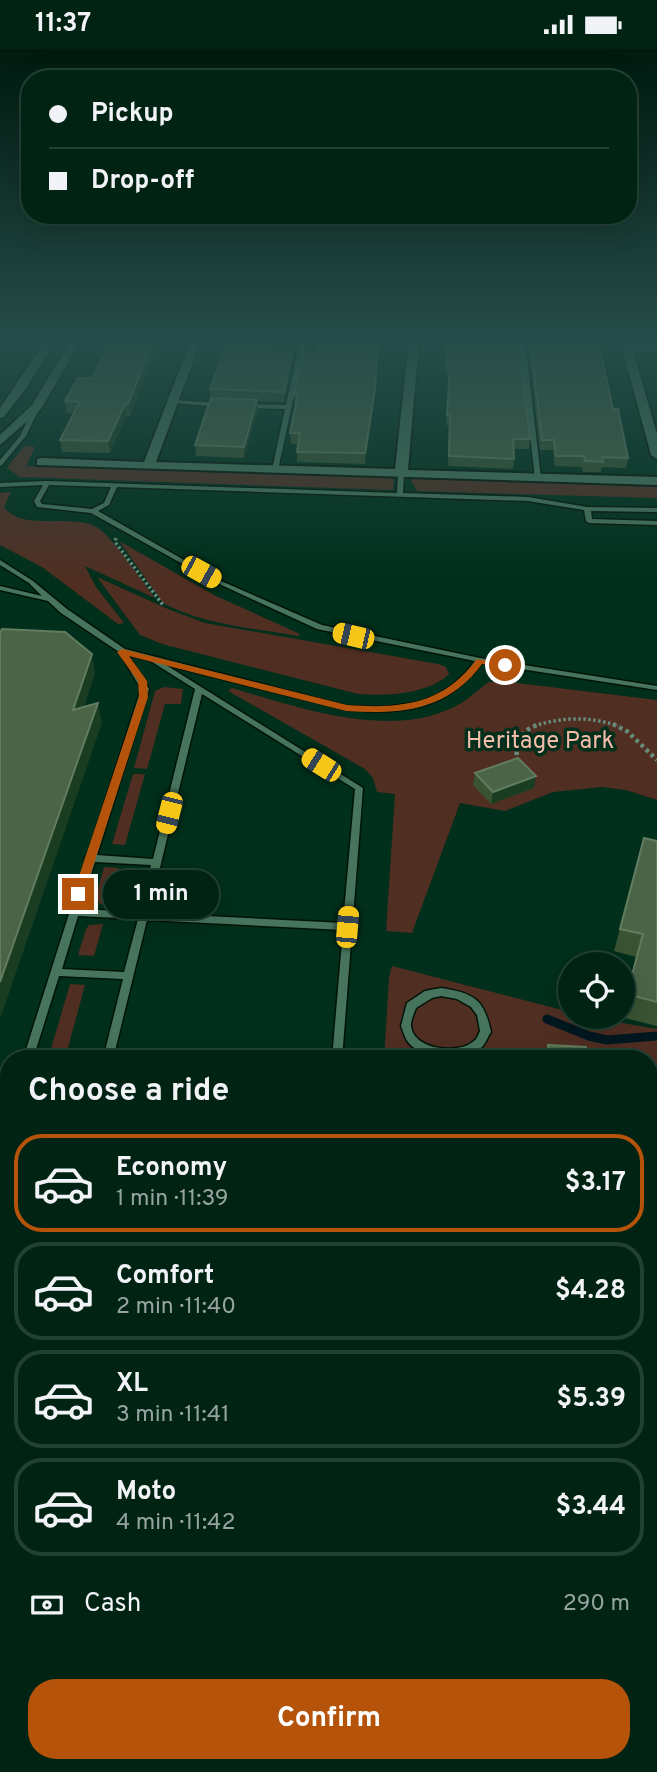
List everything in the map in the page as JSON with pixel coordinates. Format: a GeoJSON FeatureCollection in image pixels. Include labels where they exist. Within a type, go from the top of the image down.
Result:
{"type":"FeatureCollection","features":[{"type":"Feature","properties":{"kind":"street"},"geometry":{"type":"LineString","coordinates":[[0,442],[23,420]]}},
{"type":"Feature","properties":{"kind":"street"},"geometry":{"type":"LineString","coordinates":[[148,466],[165,420]]}},
{"type":"Feature","properties":{"kind":"street"},"geometry":{"type":"LineString","coordinates":[[401,474],[406,420]]}},
{"type":"Feature","properties":{"kind":"street"},"geometry":{"type":"LineString","coordinates":[[647,420],[657,455]]}},
{"type":"Feature","properties":{"kind":"street"},"geometry":{"type":"LineString","coordinates":[[41,462],[657,481]]}},
{"type":"Feature","properties":{"kind":"lane"},"geometry":{"type":"LineString","coordinates":[[0,464],[23,436],[31,420]]}},
{"type":"Feature","properties":{"kind":"lane"},"geometry":{"type":"LineString","coordinates":[[275,470],[286,420]]}},
{"type":"Feature","properties":{"kind":"lane"},"geometry":{"type":"LineString","coordinates":[[531,420],[538,478]]}},
{"type":"Feature","properties":{"kind":"lane"},"geometry":{"type":"LineString","coordinates":[[400,495],[401,474]]}},
{"type":"Feature","properties":{"kind":"lane"},"geometry":{"type":"LineString","coordinates":[[0,475],[4,485],[47,482],[528,499],[587,509],[657,510]]}},
{"type":"Feature","properties":{"kind":"lane"},"geometry":{"type":"LineString","coordinates":[[47,482],[37,501],[40,506],[93,510],[107,504],[115,485]]}},
{"type":"Feature","properties":{"kind":"lane"},"geometry":{"type":"LineString","coordinates":[[587,509],[589,521],[657,523]]}},
{"type":"Feature","properties":{"kind":"lane"},"geometry":{"type":"LineString","coordinates":[[93,510],[117,527],[255,600],[320,627],[480,660],[657,688]]}},
{"type":"Feature","properties":{"kind":"lane"},"geometry":{"type":"LineString","coordinates":[[0,562],[31,582],[122,652],[142,681],[144,697],[89,858],[31,1050]]}},
{"type":"Feature","properties":{"kind":"lane"},"geometry":{"type":"LineString","coordinates":[[0,588],[52,600]]}},
{"type":"Feature","properties":{"kind":"lane"},"geometry":{"type":"LineString","coordinates":[[122,652],[346,708],[370,710],[399,708],[436,699],[466,680],[480,660]]}},
{"type":"Feature","properties":{"kind":"lane"},"geometry":{"type":"LineString","coordinates":[[152,659],[359,788],[338,1050]]}},
{"type":"Feature","properties":{"kind":"lane"},"geometry":{"type":"LineString","coordinates":[[110,1050],[199,690]]}},
{"type":"Feature","properties":{"kind":"lane"},"geometry":{"type":"LineString","coordinates":[[89,858],[157,862]]}},
{"type":"Feature","properties":{"kind":"lane"},"geometry":{"type":"LineString","coordinates":[[73,912],[347,927]]}},
{"type":"Feature","properties":{"kind":"lane"},"geometry":{"type":"LineString","coordinates":[[55,972],[128,976]]}},
{"type":"Feature","properties":{"kind":"lane"},"geometry":{"type":"LineString","coordinates":[[427,1050],[409,1034],[406,1014],[411,1006],[429,994],[453,993],[465,997],[481,1012],[485,1031],[480,1040],[466,1050]]}},
{"type":"Feature","properties":{"kind":"path"},"geometry":{"type":"LineString","coordinates":[[117,527],[116,541],[163,605]]}},
{"type":"Feature","properties":{"kind":"path"},"geometry":{"type":"LineString","coordinates":[[524,770],[514,753],[523,735],[547,721],[565,717],[593,718],[619,725],[630,732],[646,752],[657,760]]}},
{"type":"Feature","properties":{"kind":"green space"},"geometry":{"type":"Polygon","coordinates":[[[24,446],[35,447],[26,466],[394,478],[393,490],[20,477],[7,468],[24,446]]]}},
{"type":"Feature","properties":{"kind":"green space"},"geometry":{"type":"Polygon","coordinates":[[[411,480],[657,486],[657,498],[417,491],[411,480]]]}},
{"type":"Feature","properties":{"kind":"green space"},"geometry":{"type":"Polygon","coordinates":[[[11,492],[4,507],[22,519],[74,521],[86,523],[102,531],[155,598],[85,566],[96,587],[124,623],[118,624],[42,567],[0,545],[0,493],[11,492]]]}},
{"type":"Feature","properties":{"kind":"green space"},"geometry":{"type":"Polygon","coordinates":[[[119,541],[216,596],[300,634],[298,636],[212,621],[163,603],[119,541]]]}},
{"type":"Feature","properties":{"kind":"green space"},"geometry":{"type":"Polygon","coordinates":[[[97,577],[205,623],[438,664],[446,667],[449,674],[429,686],[406,693],[358,694],[162,644],[140,635],[97,577]]]}},
{"type":"Feature","properties":{"kind":"green space","name":"Heritage Park"},"geometry":{"type":"Polygon","coordinates":[[[489,682],[509,682],[657,700],[657,800],[626,790],[602,787],[553,792],[505,811],[460,803],[412,933],[386,931],[395,794],[377,792],[373,778],[365,769],[228,691],[232,688],[348,718],[409,720],[437,714],[463,702],[489,682]]]}},
{"type":"Feature","properties":{"kind":"green space"},"geometry":{"type":"Polygon","coordinates":[[[164,687],[183,689],[181,704],[165,704],[147,769],[134,768],[155,691],[164,687]]]}},
{"type":"Feature","properties":{"kind":"green space"},"geometry":{"type":"Polygon","coordinates":[[[133,774],[145,774],[125,845],[112,844],[133,774]]]}},
{"type":"Feature","properties":{"kind":"green space"},"geometry":{"type":"Polygon","coordinates":[[[104,867],[119,868],[108,905],[100,904],[96,897],[104,867]]]}},
{"type":"Feature","properties":{"kind":"green space"},"geometry":{"type":"Polygon","coordinates":[[[103,924],[94,956],[78,955],[89,925],[103,924]]]}},
{"type":"Feature","properties":{"kind":"green space"},"geometry":{"type":"Polygon","coordinates":[[[392,966],[558,1009],[558,1029],[635,1029],[635,1025],[657,1029],[657,1050],[385,1050],[392,966]]]}},
{"type":"Feature","properties":{"kind":"green space"},"geometry":{"type":"Polygon","coordinates":[[[70,984],[85,985],[67,1050],[51,1050],[70,984]]]}},
{"type":"Feature","properties":{"kind":"building"},"geometry":{"type":"Polygon","coordinates":[[[70,420],[117,420],[108,441],[60,440],[70,420]]]}},
{"type":"Feature","properties":{"kind":"building"},"geometry":{"type":"Polygon","coordinates":[[[203,420],[251,420],[244,447],[195,445],[203,420]]]}},
{"type":"Feature","properties":{"kind":"building"},"geometry":{"type":"Polygon","coordinates":[[[293,420],[370,420],[365,453],[297,452],[300,433],[290,433],[293,420]]]}},
{"type":"Feature","properties":{"kind":"building"},"geometry":{"type":"Polygon","coordinates":[[[450,420],[528,420],[530,439],[513,439],[514,459],[449,456],[450,420]]]}},
{"type":"Feature","properties":{"kind":"building"},"geometry":{"type":"Polygon","coordinates":[[[540,420],[620,420],[628,458],[602,457],[603,462],[585,461],[584,456],[556,456],[554,440],[542,440],[540,420]]]}},
{"type":"Feature","properties":{"kind":"building"},"geometry":{"type":"Polygon","coordinates":[[[2,629],[65,632],[92,654],[73,710],[98,703],[0,982],[0,633],[2,629]]]}},
{"type":"Feature","properties":{"kind":"building"},"geometry":{"type":"Polygon","coordinates":[[[518,758],[536,776],[493,792],[475,773],[518,758]]]}},
{"type":"Feature","properties":{"kind":"building"},"geometry":{"type":"Polygon","coordinates":[[[644,838],[657,841],[657,1002],[635,996],[635,964],[643,934],[620,929],[644,838]]]}},
{"type":"Feature","properties":{"kind":"building"},"geometry":{"type":"Polygon","coordinates":[[[548,1045],[586,1047],[586,1050],[548,1050],[548,1045]]]}},
{"type":"Feature","properties":{"kind":"waterway"},"geometry":{"type":"LineString","coordinates":[[547,1019],[589,1036],[607,1040],[657,1036]]}},
{"type":"Feature","properties":{"kind":"route"},"geometry":{"type":"LineString","coordinates":[[78,894],[144,697],[142,681],[122,652],[237,678],[346,708],[370,710],[420,705],[436,699],[451,692],[466,680],[480,660],[505,665]]}}]}
